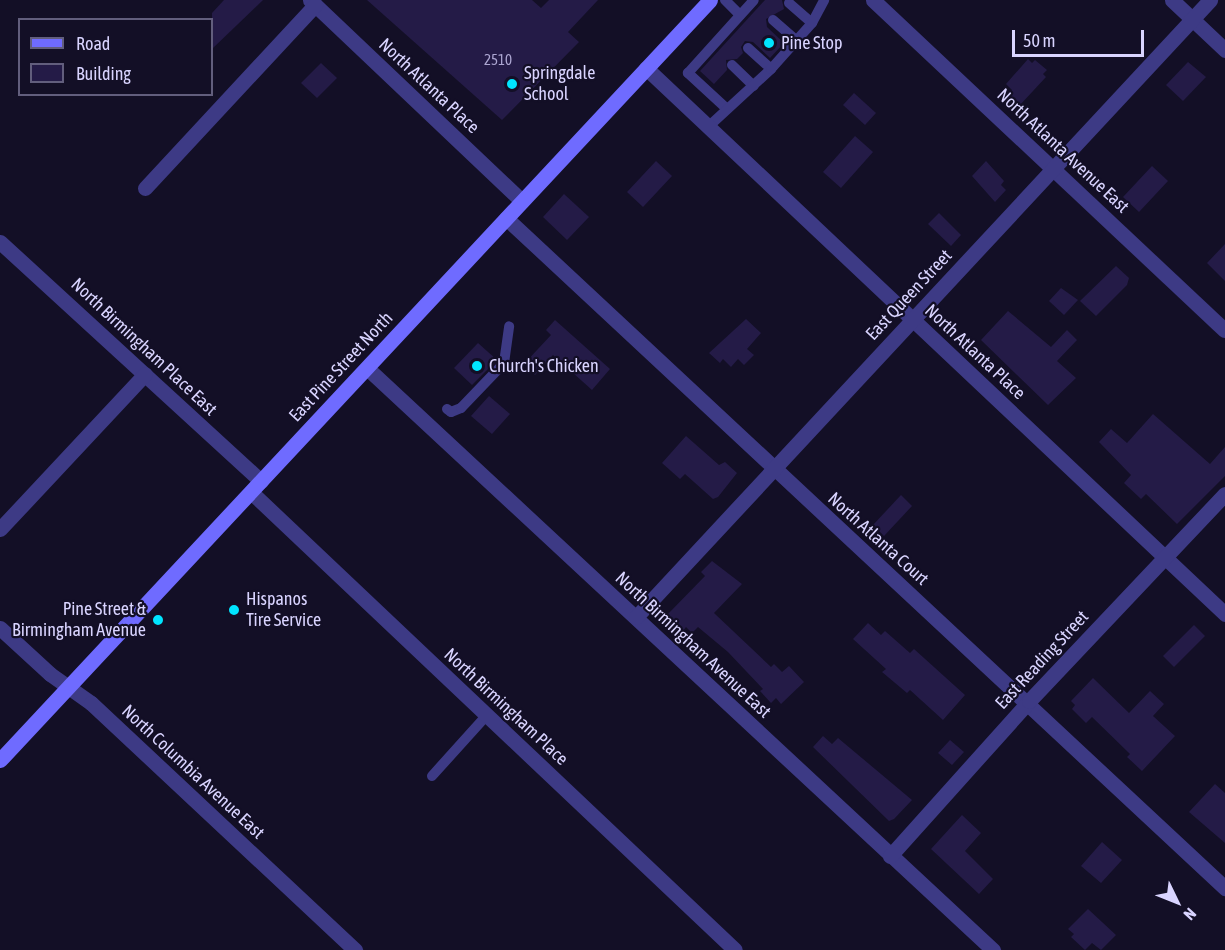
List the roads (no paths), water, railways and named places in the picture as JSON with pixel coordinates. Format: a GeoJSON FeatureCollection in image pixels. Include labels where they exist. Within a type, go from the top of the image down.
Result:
{"type":"FeatureCollection","features":[{"type":"Feature","properties":{"kind":"main road","name":"East Pine Street North"},"geometry":{"type":"LineString","coordinates":[[0,760],[710,0]]}},
{"type":"Feature","properties":{"kind":"street","name":"North Atlanta Avenue East"},"geometry":{"type":"LineString","coordinates":[[873,0],[1225,330]]}},
{"type":"Feature","properties":{"kind":"street"},"geometry":{"type":"LineString","coordinates":[[1172,0],[1225,50]]}},
{"type":"Feature","properties":{"kind":"street","name":"East Queen Street"},"geometry":{"type":"LineString","coordinates":[[636,617],[1210,0]]}},
{"type":"Feature","properties":{"kind":"street","name":"North Atlanta Place"},"geometry":{"type":"LineString","coordinates":[[313,2],[522,201]]}},
{"type":"Feature","properties":{"kind":"street"},"geometry":{"type":"LineString","coordinates":[[145,188],[313,2]]}},
{"type":"Feature","properties":{"kind":"street","name":"North Atlanta Place"},"geometry":{"type":"LineString","coordinates":[[646,68],[1225,614]]}},
{"type":"Feature","properties":{"kind":"street","name":"North Atlanta Court"},"geometry":{"type":"LineString","coordinates":[[506,218],[773,470],[1029,701],[1225,888]]}},
{"type":"Feature","properties":{"kind":"street","name":"North Birmingham Place East"},"geometry":{"type":"LineString","coordinates":[[0,242],[145,374],[256,486]]}},
{"type":"Feature","properties":{"kind":"street","name":"North Birmingham Avenue East"},"geometry":{"type":"LineString","coordinates":[[367,368],[993,950]]}},
{"type":"Feature","properties":{"kind":"street"},"geometry":{"type":"LineString","coordinates":[[0,529],[145,374]]}},
{"type":"Feature","properties":{"kind":"street","name":"North Birmingham Place"},"geometry":{"type":"LineString","coordinates":[[256,486],[487,715],[735,950]]}},
{"type":"Feature","properties":{"kind":"street","name":"East Reading Street"},"geometry":{"type":"LineString","coordinates":[[890,856],[1029,701],[1225,494]]}},
{"type":"Feature","properties":{"kind":"street","name":"North Columbia Avenue East"},"geometry":{"type":"LineString","coordinates":[[0,628],[91,704],[356,950]]}},
{"type":"Feature","properties":{"kind":"lane"},"geometry":{"type":"LineString","coordinates":[[725,0],[740,15]]}},
{"type":"Feature","properties":{"kind":"lane"},"geometry":{"type":"LineString","coordinates":[[708,127],[771,69],[812,22],[824,0]]}},
{"type":"Feature","properties":{"kind":"lane"},"geometry":{"type":"LineString","coordinates":[[726,108],[688,73],[715,49],[730,32],[740,15],[755,3]]}},
{"type":"Feature","properties":{"kind":"lane"},"geometry":{"type":"LineString","coordinates":[[789,3],[812,22]]}},
{"type":"Feature","properties":{"kind":"lane"},"geometry":{"type":"LineString","coordinates":[[773,20],[796,40]]}},
{"type":"Feature","properties":{"kind":"lane"},"geometry":{"type":"LineString","coordinates":[[748,48],[771,69]]}},
{"type":"Feature","properties":{"kind":"lane"},"geometry":{"type":"LineString","coordinates":[[732,65],[754,86]]}},
{"type":"Feature","properties":{"kind":"lane"},"geometry":{"type":"LineString","coordinates":[[447,409],[451,412],[461,408],[504,363],[509,326]]}},
{"type":"Feature","properties":{"kind":"lane"},"geometry":{"type":"LineString","coordinates":[[432,776],[487,715]]}},
{"type":"Feature","properties":{"kind":"place","name":"Pine Stop"},"geometry":{"type":"Point","coordinates":[769,43]}},
{"type":"Feature","properties":{"kind":"place","name":"Springdale School"},"geometry":{"type":"Point","coordinates":[512,84]}},
{"type":"Feature","properties":{"kind":"place","name":"Church's Chicken"},"geometry":{"type":"Point","coordinates":[477,366]}},
{"type":"Feature","properties":{"kind":"place","name":"Hispanos Tire Service"},"geometry":{"type":"Point","coordinates":[234,610]}},
{"type":"Feature","properties":{"kind":"place","name":"Pine Street & Birmingham Avenue"},"geometry":{"type":"Point","coordinates":[158,620]}}]}
